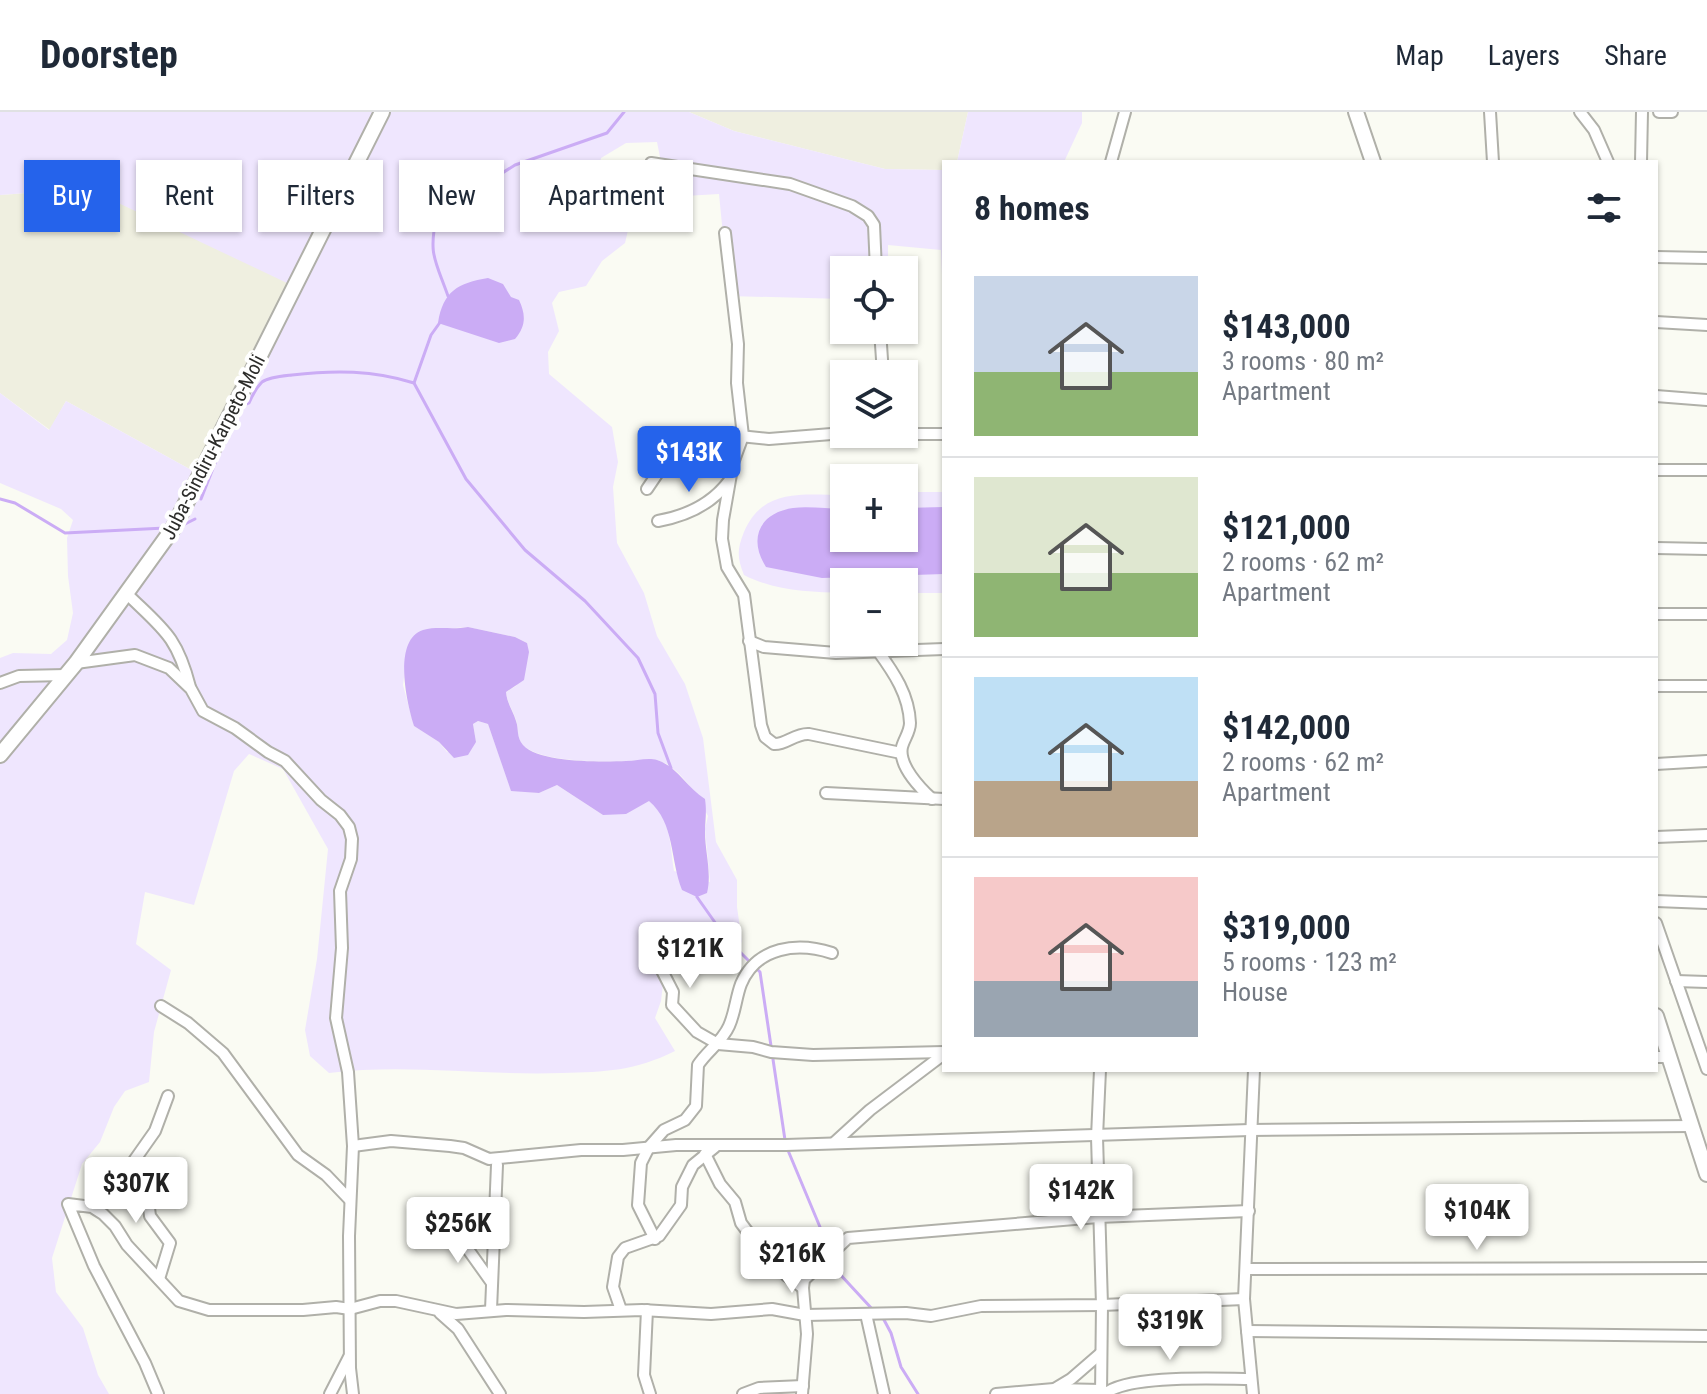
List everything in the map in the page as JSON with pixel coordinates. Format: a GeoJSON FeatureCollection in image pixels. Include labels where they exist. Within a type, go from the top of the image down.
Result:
{"type":"FeatureCollection","features":[{"type":"Feature","properties":{"kind":"main road","name":"Juba-Sindiru-Karpeto-Moli"},"geometry":{"type":"LineString","coordinates":[[0,755],[76,663],[161,548],[190,500],[382,112]]}},
{"type":"Feature","properties":{"kind":"main road"},"geometry":{"type":"LineString","coordinates":[[1356,112],[1372,160]]}},
{"type":"Feature","properties":{"kind":"main road"},"geometry":{"type":"LineString","coordinates":[[1658,1030],[1662,1057],[1707,1174]]}},
{"type":"Feature","properties":{"kind":"street"},"geometry":{"type":"LineString","coordinates":[[1112,160],[1125,112]]}},
{"type":"Feature","properties":{"kind":"street"},"geometry":{"type":"LineString","coordinates":[[1490,112],[1493,160]]}},
{"type":"Feature","properties":{"kind":"street"},"geometry":{"type":"LineString","coordinates":[[1580,112],[1594,130],[1607,160]]}},
{"type":"Feature","properties":{"kind":"street"},"geometry":{"type":"LineString","coordinates":[[1641,160],[1642,112]]}},
{"type":"Feature","properties":{"kind":"street"},"geometry":{"type":"LineString","coordinates":[[1659,112],[1672,112]]}},
{"type":"Feature","properties":{"kind":"street"},"geometry":{"type":"LineString","coordinates":[[693,169],[790,184],[852,206],[868,216],[874,225],[875,256]]}},
{"type":"Feature","properties":{"kind":"street"},"geometry":{"type":"LineString","coordinates":[[725,233],[738,344],[737,383],[743,436],[733,463],[722,526],[725,562],[744,595],[761,725],[769,741],[778,745],[795,736],[809,734],[901,753]]}},
{"type":"Feature","properties":{"kind":"street"},"geometry":{"type":"LineString","coordinates":[[1658,257],[1707,258]]}},
{"type":"Feature","properties":{"kind":"street"},"geometry":{"type":"LineString","coordinates":[[1658,322],[1707,325]]}},
{"type":"Feature","properties":{"kind":"street"},"geometry":{"type":"LineString","coordinates":[[1658,396],[1707,400]]}},
{"type":"Feature","properties":{"kind":"street"},"geometry":{"type":"LineString","coordinates":[[647,489],[676,446],[713,437],[769,439],[830,434]]}},
{"type":"Feature","properties":{"kind":"street"},"geometry":{"type":"LineString","coordinates":[[918,434],[942,434]]}},
{"type":"Feature","properties":{"kind":"street"},"geometry":{"type":"LineString","coordinates":[[1658,470],[1707,470]]}},
{"type":"Feature","properties":{"kind":"street"},"geometry":{"type":"LineString","coordinates":[[658,521],[677,518],[704,506],[730,480]]}},
{"type":"Feature","properties":{"kind":"street"},"geometry":{"type":"LineString","coordinates":[[1658,548],[1707,549]]}},
{"type":"Feature","properties":{"kind":"street"},"geometry":{"type":"LineString","coordinates":[[127,594],[171,637],[203,711],[285,761],[349,827],[351,859],[340,891],[342,948],[336,1018],[348,1072],[353,1146],[349,1199],[353,1394]]}},
{"type":"Feature","properties":{"kind":"street"},"geometry":{"type":"LineString","coordinates":[[1658,614],[1707,614]]}},
{"type":"Feature","properties":{"kind":"street"},"geometry":{"type":"LineString","coordinates":[[749,641],[764,647],[830,652]]}},
{"type":"Feature","properties":{"kind":"street"},"geometry":{"type":"LineString","coordinates":[[918,650],[942,649]]}},
{"type":"Feature","properties":{"kind":"street"},"geometry":{"type":"LineString","coordinates":[[76,663],[135,655],[169,668],[191,689]]}},
{"type":"Feature","properties":{"kind":"street"},"geometry":{"type":"LineString","coordinates":[[881,656],[901,684],[910,725],[901,753],[913,779],[938,799]]}},
{"type":"Feature","properties":{"kind":"street"},"geometry":{"type":"LineString","coordinates":[[0,683],[19,676],[66,675]]}},
{"type":"Feature","properties":{"kind":"street"},"geometry":{"type":"LineString","coordinates":[[1658,686],[1707,686]]}},
{"type":"Feature","properties":{"kind":"street"},"geometry":{"type":"LineString","coordinates":[[1658,764],[1707,761]]}},
{"type":"Feature","properties":{"kind":"street"},"geometry":{"type":"LineString","coordinates":[[826,793],[938,799]]}},
{"type":"Feature","properties":{"kind":"street"},"geometry":{"type":"LineString","coordinates":[[1658,837],[1707,835]]}},
{"type":"Feature","properties":{"kind":"street"},"geometry":{"type":"LineString","coordinates":[[1658,901],[1707,903]]}},
{"type":"Feature","properties":{"kind":"street"},"geometry":{"type":"LineString","coordinates":[[1658,929],[1707,1069]]}},
{"type":"Feature","properties":{"kind":"street"},"geometry":{"type":"LineString","coordinates":[[655,1239],[638,1205],[639,1175],[649,1147],[664,1130],[685,1120],[696,1106],[698,1065],[718,1044],[733,1015],[740,985],[753,965],[783,949],[799,946],[832,953]]}},
{"type":"Feature","properties":{"kind":"street"},"geometry":{"type":"LineString","coordinates":[[651,949],[673,992],[672,1005],[697,1032],[718,1044],[813,1055],[942,1053]]}},
{"type":"Feature","properties":{"kind":"street"},"geometry":{"type":"LineString","coordinates":[[1676,981],[1707,982]]}},
{"type":"Feature","properties":{"kind":"street"},"geometry":{"type":"LineString","coordinates":[[161,1006],[188,1023],[223,1053],[298,1155],[326,1175],[349,1199]]}},
{"type":"Feature","properties":{"kind":"street"},"geometry":{"type":"LineString","coordinates":[[835,1142],[878,1103],[942,1055]]}},
{"type":"Feature","properties":{"kind":"street"},"geometry":{"type":"LineString","coordinates":[[1100,1072],[1097,1137],[1102,1393]]}},
{"type":"Feature","properties":{"kind":"street"},"geometry":{"type":"LineString","coordinates":[[1253,1394],[1244,1299],[1254,1072]]}},
{"type":"Feature","properties":{"kind":"street"},"geometry":{"type":"LineString","coordinates":[[96,1209],[105,1202],[155,1131],[168,1096]]}},
{"type":"Feature","properties":{"kind":"street"},"geometry":{"type":"LineString","coordinates":[[353,1146],[391,1141],[450,1146],[464,1148],[489,1159],[510,1155],[649,1147],[1097,1137],[1250,1130],[1691,1126]]}},
{"type":"Feature","properties":{"kind":"street"},"geometry":{"type":"LineString","coordinates":[[621,1310],[613,1287],[618,1257],[625,1248],[655,1239],[679,1209],[682,1187],[688,1175],[715,1147]]}},
{"type":"Feature","properties":{"kind":"street"},"geometry":{"type":"LineString","coordinates":[[705,1154],[720,1184],[735,1202],[741,1223],[747,1231],[787,1276],[804,1283]]}},
{"type":"Feature","properties":{"kind":"street"},"geometry":{"type":"LineString","coordinates":[[133,1164],[146,1182],[150,1216],[170,1243],[159,1279]]}},
{"type":"Feature","properties":{"kind":"street"},"geometry":{"type":"LineString","coordinates":[[491,1310],[497,1165]]}},
{"type":"Feature","properties":{"kind":"street"},"geometry":{"type":"LineString","coordinates":[[158,1394],[94,1266],[68,1204],[96,1209],[115,1226],[127,1245],[179,1301],[209,1310],[350,1309],[365,1303],[396,1301],[440,1313],[456,1314],[491,1310],[647,1310],[700,1314],[772,1309],[805,1315],[906,1313],[931,1316],[981,1306],[1244,1299]]}},
{"type":"Feature","properties":{"kind":"street"},"geometry":{"type":"LineString","coordinates":[[804,1283],[848,1238],[1098,1217],[1249,1211]]}},
{"type":"Feature","properties":{"kind":"street"},"geometry":{"type":"LineString","coordinates":[[452,1227],[492,1283]]}},
{"type":"Feature","properties":{"kind":"street"},"geometry":{"type":"LineString","coordinates":[[743,1394],[759,1388],[803,1390],[804,1283],[808,1248]]}},
{"type":"Feature","properties":{"kind":"street"},"geometry":{"type":"LineString","coordinates":[[1247,1269],[1707,1268]]}},
{"type":"Feature","properties":{"kind":"street"},"geometry":{"type":"LineString","coordinates":[[647,1310],[644,1375],[650,1394]]}},
{"type":"Feature","properties":{"kind":"street"},"geometry":{"type":"LineString","coordinates":[[440,1313],[458,1329],[500,1394]]}},
{"type":"Feature","properties":{"kind":"street"},"geometry":{"type":"LineString","coordinates":[[866,1314],[884,1394]]}},
{"type":"Feature","properties":{"kind":"street"},"geometry":{"type":"LineString","coordinates":[[1247,1331],[1707,1336]]}},
{"type":"Feature","properties":{"kind":"street"},"geometry":{"type":"LineString","coordinates":[[1054,1389],[1101,1353]]}},
{"type":"Feature","properties":{"kind":"street"},"geometry":{"type":"LineString","coordinates":[[330,1394],[350,1355]]}},
{"type":"Feature","properties":{"kind":"street"},"geometry":{"type":"LineString","coordinates":[[996,1394],[1054,1389],[1102,1393],[1115,1387],[1166,1379],[1251,1379]]}},
{"type":"Feature","properties":{"kind":"shaded area"},"geometry":{"type":"Polygon","coordinates":[[[0,112],[689,112],[734,131],[885,169],[942,170],[942,275],[941,250],[888,245],[888,256],[830,256],[830,299],[729,296],[719,194],[693,196],[693,160],[661,160],[657,142],[626,143],[601,160],[520,160],[520,232],[628,232],[625,243],[602,261],[586,286],[559,292],[552,303],[559,331],[548,352],[549,374],[612,427],[618,462],[613,487],[617,543],[644,593],[657,636],[685,684],[703,738],[716,842],[737,880],[742,942],[712,957],[665,967],[661,1001],[655,1018],[675,1051],[647,1063],[578,1073],[387,1069],[329,1073],[310,1056],[305,1030],[317,959],[328,849],[283,769],[249,754],[234,771],[194,905],[145,892],[136,944],[171,970],[154,1032],[149,1082],[125,1091],[114,1107],[100,1142],[82,1164],[52,1258],[56,1292],[83,1328],[98,1375],[109,1394],[0,1394],[0,658],[13,653],[51,654],[67,640],[73,613],[67,538],[73,520],[61,509],[0,483],[0,393],[49,430],[66,401],[195,472],[287,283],[180,232],[242,232],[242,160],[136,160],[136,211],[120,204],[120,160],[24,160],[24,193],[0,195],[0,112]],[[468,627],[443,629],[408,646],[403,685],[414,726],[439,742],[447,752],[476,742],[473,724],[478,721],[488,724],[511,790],[539,793],[557,785],[603,815],[639,806],[649,800],[666,824],[674,871],[710,882],[705,829],[708,816],[697,796],[677,772],[662,762],[652,760],[573,760],[530,750],[519,738],[506,692],[516,686],[527,643],[515,637],[468,627]]]}},
{"type":"Feature","properties":{"kind":"shaded area"},"geometry":{"type":"Polygon","coordinates":[[[689,112],[968,112],[957,160],[942,160],[942,170],[885,169],[734,131],[689,112]]]}},
{"type":"Feature","properties":{"kind":"shaded area"},"geometry":{"type":"Polygon","coordinates":[[[968,112],[1082,112],[1082,123],[1065,160],[957,160],[968,112]]]}},
{"type":"Feature","properties":{"kind":"shaded area"},"geometry":{"type":"Polygon","coordinates":[[[24,193],[24,232],[120,232],[120,203],[136,211],[136,232],[181,232],[288,282],[195,472],[66,401],[50,430],[0,393],[0,195],[24,193]]]}},
{"type":"Feature","properties":{"kind":"shaded area"},"geometry":{"type":"Polygon","coordinates":[[[488,278],[503,284],[511,297],[519,300],[524,320],[515,339],[499,343],[438,323],[444,303],[454,290],[488,278]]]}},
{"type":"Feature","properties":{"kind":"shaded area"},"geometry":{"type":"Polygon","coordinates":[[[918,492],[942,492],[942,593],[918,593],[918,568],[830,568],[830,592],[780,587],[744,575],[740,564],[740,544],[752,517],[773,501],[800,495],[830,495],[830,552],[918,552],[918,492]]]}},
{"type":"Feature","properties":{"kind":"shaded area"},"geometry":{"type":"Polygon","coordinates":[[[942,507],[942,574],[918,575],[918,568],[830,568],[830,578],[822,578],[766,567],[758,547],[760,529],[765,521],[781,511],[830,508],[830,552],[918,552],[918,508],[942,507]]]}},
{"type":"Feature","properties":{"kind":"shaded area"},"geometry":{"type":"Polygon","coordinates":[[[468,627],[515,637],[527,643],[529,652],[524,680],[506,692],[519,739],[531,751],[572,760],[657,760],[670,767],[705,799],[707,893],[697,897],[682,890],[668,831],[649,801],[626,814],[603,815],[557,785],[539,793],[511,791],[488,724],[478,721],[473,724],[476,742],[468,755],[454,758],[439,742],[414,726],[404,674],[408,646],[413,636],[434,628],[468,627]]]}},
{"type":"Feature","properties":{"kind":"waterway"},"geometry":{"type":"LineString","coordinates":[[448,296],[433,248],[437,214],[515,165],[607,133],[624,112]]}},
{"type":"Feature","properties":{"kind":"waterway"},"geometry":{"type":"LineString","coordinates":[[414,383],[431,335],[441,321]]}},
{"type":"Feature","properties":{"kind":"waterway"},"geometry":{"type":"LineString","coordinates":[[240,407],[249,403],[262,382],[280,376],[353,372],[414,383],[466,479],[525,550],[585,601],[638,658],[655,694],[658,733],[671,768]]}},
{"type":"Feature","properties":{"kind":"waterway"},"geometry":{"type":"LineString","coordinates":[[201,499],[221,448]]}},
{"type":"Feature","properties":{"kind":"waterway"},"geometry":{"type":"LineString","coordinates":[[0,499],[15,503],[65,533],[165,528]]}},
{"type":"Feature","properties":{"kind":"waterway"},"geometry":{"type":"LineString","coordinates":[[181,526],[195,519]]}},
{"type":"Feature","properties":{"kind":"waterway"},"geometry":{"type":"LineString","coordinates":[[697,897],[726,938],[760,972],[785,1140]]}},
{"type":"Feature","properties":{"kind":"waterway"},"geometry":{"type":"LineString","coordinates":[[787,1148],[830,1251]]}},
{"type":"Feature","properties":{"kind":"waterway"},"geometry":{"type":"LineString","coordinates":[[832,1258],[837,1271],[874,1311]]}},
{"type":"Feature","properties":{"kind":"waterway"},"geometry":{"type":"LineString","coordinates":[[883,1318],[901,1367],[918,1394]]}}]}
